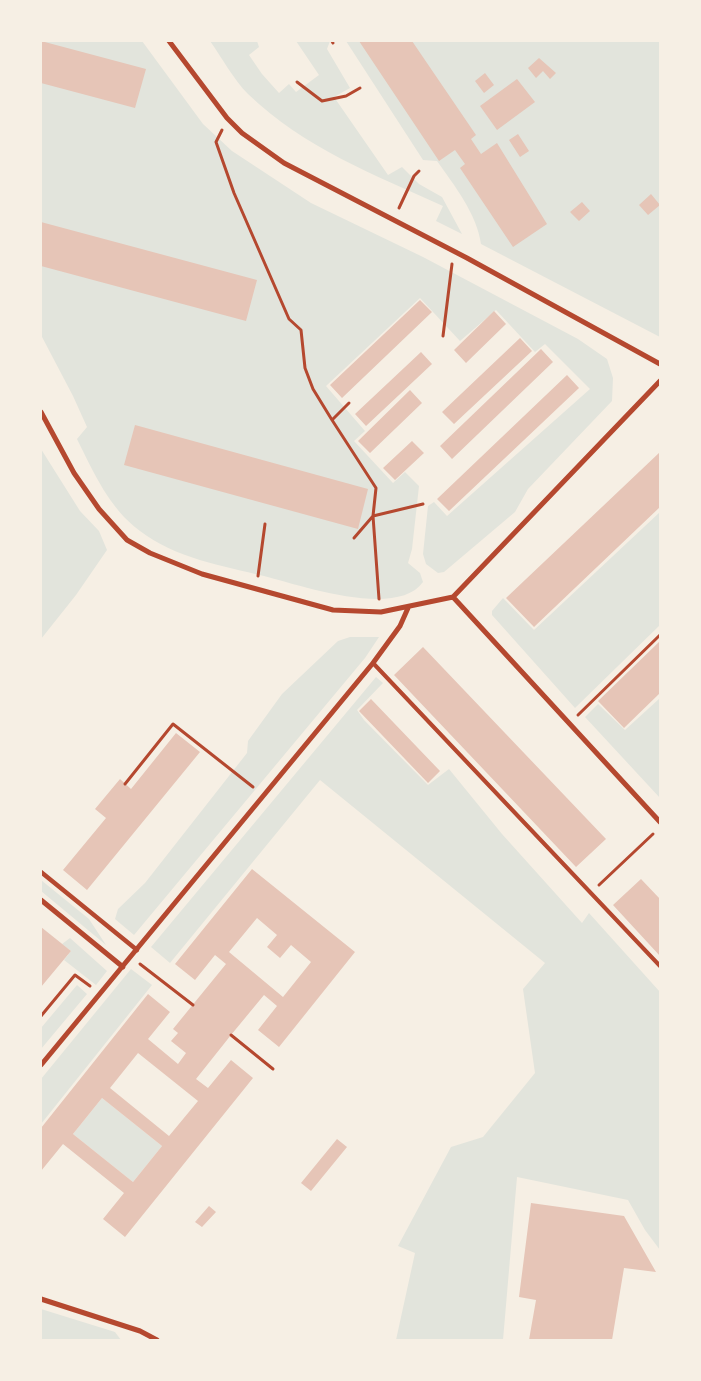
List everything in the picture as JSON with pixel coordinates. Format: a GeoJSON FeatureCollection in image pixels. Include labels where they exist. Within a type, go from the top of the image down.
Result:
{"type":"FeatureCollection","features":[{"type":"Feature","properties":{"kind":"street"},"geometry":{"type":"LineString","coordinates":[[169,41],[227,118],[242,133],[284,163],[453,251],[660,364]]}},
{"type":"Feature","properties":{"kind":"street"},"geometry":{"type":"LineString","coordinates":[[41,412],[88,495],[127,540],[174,564],[257,589],[333,610],[381,612],[408,608],[453,597],[660,382]]}},
{"type":"Feature","properties":{"kind":"street"},"geometry":{"type":"LineString","coordinates":[[453,597],[660,822]]}},
{"type":"Feature","properties":{"kind":"street"},"geometry":{"type":"LineString","coordinates":[[41,1065],[374,663],[400,626],[408,608]]}},
{"type":"Feature","properties":{"kind":"street"},"geometry":{"type":"LineString","coordinates":[[41,872],[137,950]]}},
{"type":"Feature","properties":{"kind":"street"},"geometry":{"type":"LineString","coordinates":[[41,900],[123,967]]}},
{"type":"Feature","properties":{"kind":"street"},"geometry":{"type":"LineString","coordinates":[[41,1299],[140,1331],[157,1340]]}},
{"type":"Feature","properties":{"kind":"lane"},"geometry":{"type":"LineString","coordinates":[[374,663],[660,966]]}},
{"type":"Feature","properties":{"kind":"path"},"geometry":{"type":"LineString","coordinates":[[297,82],[322,101],[346,96],[360,88]]}},
{"type":"Feature","properties":{"kind":"path"},"geometry":{"type":"LineString","coordinates":[[227,118],[216,142],[244,217],[289,319],[301,330],[305,368],[313,389],[376,488],[373,516],[376,578],[381,612]]}},
{"type":"Feature","properties":{"kind":"path"},"geometry":{"type":"LineString","coordinates":[[394,220],[414,176],[419,171]]}},
{"type":"Feature","properties":{"kind":"path"},"geometry":{"type":"LineString","coordinates":[[443,336],[453,251]]}},
{"type":"Feature","properties":{"kind":"path"},"geometry":{"type":"LineString","coordinates":[[332,420],[349,403]]}},
{"type":"Feature","properties":{"kind":"path"},"geometry":{"type":"LineString","coordinates":[[354,538],[373,516],[423,504]]}},
{"type":"Feature","properties":{"kind":"path"},"geometry":{"type":"LineString","coordinates":[[257,589],[265,524]]}},
{"type":"Feature","properties":{"kind":"path"},"geometry":{"type":"LineString","coordinates":[[570,723],[660,635]]}},
{"type":"Feature","properties":{"kind":"path"},"geometry":{"type":"LineString","coordinates":[[125,784],[173,724],[264,796]]}},
{"type":"Feature","properties":{"kind":"path"},"geometry":{"type":"LineString","coordinates":[[592,892],[660,827]]}},
{"type":"Feature","properties":{"kind":"path"},"geometry":{"type":"LineString","coordinates":[[131,958],[193,1005]]}},
{"type":"Feature","properties":{"kind":"path"},"geometry":{"type":"LineString","coordinates":[[41,1016],[75,975],[81,979]]}},
{"type":"Feature","properties":{"kind":"path"},"geometry":{"type":"LineString","coordinates":[[231,1035],[272,1069]]}},
{"type":"Feature","properties":{"kind":"shaded area"},"geometry":{"type":"Polygon","coordinates":[[[41,41],[142,41],[203,124],[232,151],[311,203],[423,257],[578,339],[607,359],[613,378],[612,401],[528,489],[515,512],[444,572],[438,573],[426,564],[423,554],[428,506],[434,502],[447,516],[590,389],[545,344],[535,352],[496,310],[460,341],[420,298],[326,386],[365,431],[354,441],[393,483],[405,472],[419,486],[412,549],[408,563],[420,573],[423,582],[410,593],[392,598],[370,599],[347,596],[323,592],[200,560],[168,548],[154,540],[140,531],[119,512],[96,477],[77,439],[87,427],[41,335],[41,41]]]}},
{"type":"Feature","properties":{"kind":"shaded area"},"geometry":{"type":"Polygon","coordinates":[[[210,41],[257,41],[259,47],[249,55],[262,74],[279,93],[289,84],[296,92],[319,75],[296,41],[330,41],[327,49],[350,88],[334,97],[388,175],[402,167],[419,184],[442,197],[462,234],[436,221],[443,206],[341,159],[316,145],[270,113],[248,94],[233,76],[210,41]]]}},
{"type":"Feature","properties":{"kind":"shaded area"},"geometry":{"type":"Polygon","coordinates":[[[346,41],[660,41],[660,337],[481,244],[475,222],[457,190],[437,161],[423,160],[346,41]]]}},
{"type":"Feature","properties":{"kind":"shaded area"},"geometry":{"type":"Polygon","coordinates":[[[41,449],[80,511],[99,531],[107,550],[76,595],[41,639],[41,449]]]}},
{"type":"Feature","properties":{"kind":"shaded area"},"geometry":{"type":"Polygon","coordinates":[[[660,512],[660,625],[575,708],[492,615],[492,611],[503,598],[534,630],[660,512]]]}},
{"type":"Feature","properties":{"kind":"shaded area"},"geometry":{"type":"Polygon","coordinates":[[[350,637],[379,637],[365,658],[134,935],[115,919],[118,909],[145,883],[247,753],[248,741],[282,694],[338,641],[350,637]]]}},
{"type":"Feature","properties":{"kind":"shaded area"},"geometry":{"type":"Polygon","coordinates":[[[376,677],[383,683],[357,710],[364,720],[428,785],[449,769],[502,834],[582,923],[589,913],[660,992],[660,1250],[645,1230],[628,1200],[517,1177],[503,1340],[396,1340],[415,1253],[398,1246],[451,1147],[483,1137],[535,1073],[523,989],[545,963],[320,780],[170,963],[151,947],[376,677]]]}},
{"type":"Feature","properties":{"kind":"shaded area"},"geometry":{"type":"Polygon","coordinates":[[[660,698],[660,798],[585,717],[598,704],[625,730],[660,698]]]}},
{"type":"Feature","properties":{"kind":"shaded area"},"geometry":{"type":"Polygon","coordinates":[[[41,880],[89,919],[106,945],[41,891],[41,880]]]}},
{"type":"Feature","properties":{"kind":"shaded area"},"geometry":{"type":"Polygon","coordinates":[[[70,938],[107,971],[96,985],[64,960],[71,951],[62,944],[70,938]]]}},
{"type":"Feature","properties":{"kind":"shaded area"},"geometry":{"type":"Polygon","coordinates":[[[131,969],[152,985],[41,1124],[41,1079],[131,969]]]}},
{"type":"Feature","properties":{"kind":"shaded area"},"geometry":{"type":"Polygon","coordinates":[[[77,985],[87,994],[41,1049],[41,1028],[77,985]]]}},
{"type":"Feature","properties":{"kind":"shaded area"},"geometry":{"type":"Polygon","coordinates":[[[102,1098],[162,1146],[133,1182],[73,1134],[102,1098]]]}},
{"type":"Feature","properties":{"kind":"shaded area"},"geometry":{"type":"Polygon","coordinates":[[[41,1309],[115,1332],[121,1340],[41,1340],[41,1309]]]}},
{"type":"Feature","properties":{"kind":"building"},"geometry":{"type":"Polygon","coordinates":[[[41,41],[146,69],[135,108],[41,83],[41,41]]]}},
{"type":"Feature","properties":{"kind":"building"},"geometry":{"type":"Polygon","coordinates":[[[359,41],[412,41],[476,135],[471,139],[481,154],[497,143],[547,224],[513,247],[460,168],[465,164],[455,150],[439,161],[359,41]]]}},
{"type":"Feature","properties":{"kind":"building"},"geometry":{"type":"Polygon","coordinates":[[[539,58],[556,73],[550,79],[543,71],[536,78],[528,68],[539,58]]]}},
{"type":"Feature","properties":{"kind":"building"},"geometry":{"type":"Polygon","coordinates":[[[485,73],[494,85],[484,93],[475,81],[485,73]]]}},
{"type":"Feature","properties":{"kind":"building"},"geometry":{"type":"Polygon","coordinates":[[[517,79],[535,102],[497,130],[480,106],[517,79]]]}},
{"type":"Feature","properties":{"kind":"building"},"geometry":{"type":"Polygon","coordinates":[[[518,134],[529,151],[520,157],[509,140],[518,134]]]}},
{"type":"Feature","properties":{"kind":"building"},"geometry":{"type":"Polygon","coordinates":[[[651,194],[660,205],[648,215],[639,205],[651,194]]]}},
{"type":"Feature","properties":{"kind":"building"},"geometry":{"type":"Polygon","coordinates":[[[582,202],[590,211],[579,221],[570,212],[582,202]]]}},
{"type":"Feature","properties":{"kind":"building"},"geometry":{"type":"Polygon","coordinates":[[[41,222],[257,280],[246,321],[41,266],[41,222]]]}},
{"type":"Feature","properties":{"kind":"building"},"geometry":{"type":"Polygon","coordinates":[[[420,300],[432,312],[342,398],[330,385],[420,300]]]}},
{"type":"Feature","properties":{"kind":"building"},"geometry":{"type":"Polygon","coordinates":[[[494,311],[506,324],[466,363],[454,350],[494,311]]]}},
{"type":"Feature","properties":{"kind":"building"},"geometry":{"type":"Polygon","coordinates":[[[520,338],[532,351],[454,424],[442,412],[520,338]]]}},
{"type":"Feature","properties":{"kind":"building"},"geometry":{"type":"Polygon","coordinates":[[[541,349],[553,362],[452,459],[440,446],[541,349]]]}},
{"type":"Feature","properties":{"kind":"building"},"geometry":{"type":"Polygon","coordinates":[[[421,352],[432,364],[366,426],[355,414],[421,352]]]}},
{"type":"Feature","properties":{"kind":"building"},"geometry":{"type":"Polygon","coordinates":[[[567,375],[579,388],[449,511],[437,499],[567,375]]]}},
{"type":"Feature","properties":{"kind":"building"},"geometry":{"type":"Polygon","coordinates":[[[410,390],[422,403],[370,453],[358,441],[410,390]]]}},
{"type":"Feature","properties":{"kind":"building"},"geometry":{"type":"Polygon","coordinates":[[[135,425],[368,489],[358,529],[124,465],[135,425]]]}},
{"type":"Feature","properties":{"kind":"building"},"geometry":{"type":"Polygon","coordinates":[[[412,441],[424,453],[395,480],[383,468],[412,441]]]}},
{"type":"Feature","properties":{"kind":"building"},"geometry":{"type":"Polygon","coordinates":[[[660,452],[660,507],[534,627],[506,598],[660,452]]]}},
{"type":"Feature","properties":{"kind":"building"},"geometry":{"type":"Polygon","coordinates":[[[660,641],[660,693],[624,728],[598,701],[660,641]]]}},
{"type":"Feature","properties":{"kind":"building"},"geometry":{"type":"Polygon","coordinates":[[[423,647],[606,839],[576,867],[394,675],[423,647]]]}},
{"type":"Feature","properties":{"kind":"building"},"geometry":{"type":"Polygon","coordinates":[[[371,699],[440,771],[428,783],[359,711],[371,699]]]}},
{"type":"Feature","properties":{"kind":"building"},"geometry":{"type":"Polygon","coordinates":[[[176,733],[200,752],[87,890],[63,870],[106,818],[95,809],[120,779],[131,789],[176,733]]]}},
{"type":"Feature","properties":{"kind":"building"},"geometry":{"type":"Polygon","coordinates":[[[252,869],[355,952],[279,1047],[258,1030],[277,1006],[264,995],[231,1035],[196,1079],[208,1088],[231,1060],[253,1078],[125,1237],[103,1219],[124,1193],[63,1144],[41,1171],[41,1128],[148,994],[170,1012],[148,1039],[178,1064],[186,1053],[171,1041],[178,1033],[173,1029],[226,964],[215,955],[195,980],[175,964],[252,869]],[[257,918],[229,952],[283,997],[311,962],[291,945],[280,958],[267,947],[277,935],[257,918]],[[138,1053],[110,1088],[169,1136],[198,1101],[138,1053]],[[102,1098],[73,1134],[133,1182],[162,1146],[102,1098]]]}},
{"type":"Feature","properties":{"kind":"building"},"geometry":{"type":"Polygon","coordinates":[[[641,879],[660,899],[660,956],[613,905],[641,879]]]}},
{"type":"Feature","properties":{"kind":"building"},"geometry":{"type":"Polygon","coordinates":[[[41,927],[71,951],[41,987],[41,927]]]}},
{"type":"Feature","properties":{"kind":"building"},"geometry":{"type":"Polygon","coordinates":[[[337,1139],[347,1147],[311,1191],[301,1183],[337,1139]]]}},
{"type":"Feature","properties":{"kind":"building"},"geometry":{"type":"Polygon","coordinates":[[[531,1203],[624,1216],[656,1272],[624,1268],[612,1340],[529,1340],[536,1300],[519,1297],[531,1203]]]}},
{"type":"Feature","properties":{"kind":"building"},"geometry":{"type":"Polygon","coordinates":[[[209,1206],[216,1212],[202,1227],[195,1222],[209,1206]]]}}]}
